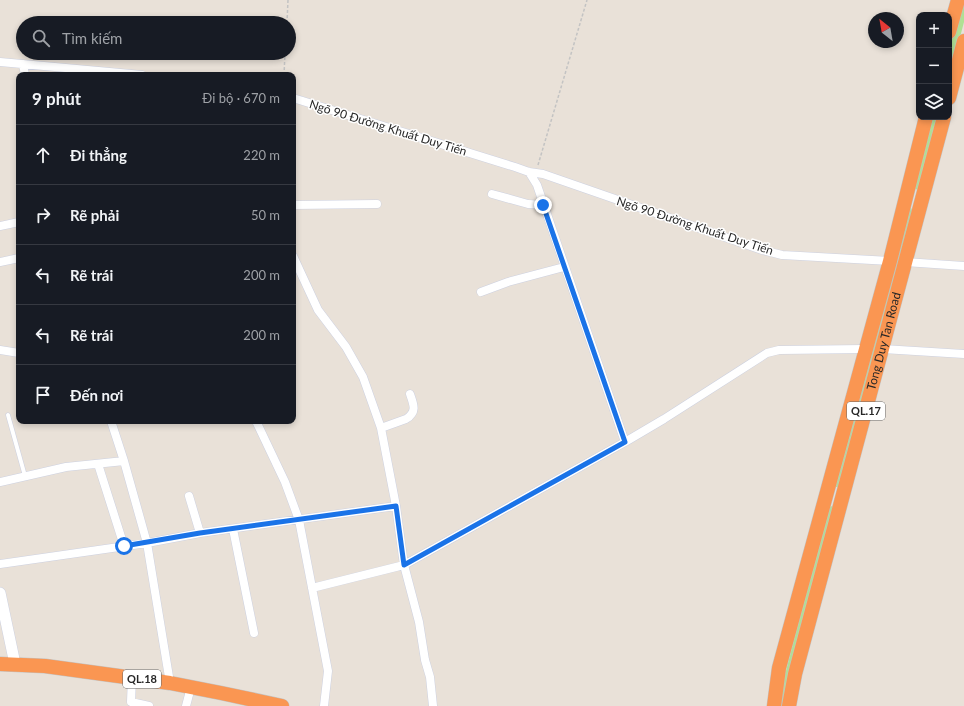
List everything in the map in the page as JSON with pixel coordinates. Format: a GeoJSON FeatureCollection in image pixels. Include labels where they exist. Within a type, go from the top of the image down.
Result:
{"type":"FeatureCollection","features":[{"type":"Feature","properties":{"kind":"highway"},"geometry":{"type":"LineString","coordinates":[[952,21],[958,0]]}},
{"type":"Feature","properties":{"kind":"highway"},"geometry":{"type":"LineString","coordinates":[[952,87],[964,41]]}},
{"type":"Feature","properties":{"kind":"highway","name":"Tong Duy Tan Road"},"geometry":{"type":"LineString","coordinates":[[774,706],[779,668],[890,261],[925,120]]}},
{"type":"Feature","properties":{"kind":"highway","name":"Tong Duy Tan Road"},"geometry":{"type":"LineString","coordinates":[[789,706],[795,674],[943,120]]}},
{"type":"Feature","properties":{"kind":"highway"},"geometry":{"type":"LineString","coordinates":[[906,198],[921,201]]}},
{"type":"Feature","properties":{"kind":"highway"},"geometry":{"type":"LineString","coordinates":[[826,495],[842,499]]}},
{"type":"Feature","properties":{"kind":"highway","name":"QL.18"},"geometry":{"type":"LineString","coordinates":[[0,664],[46,666],[170,683],[282,706]]}},
{"type":"Feature","properties":{"kind":"main road"},"geometry":{"type":"LineString","coordinates":[[0,593],[15,664]]}},
{"type":"Feature","properties":{"kind":"street"},"geometry":{"type":"LineString","coordinates":[[0,62],[110,72]]}},
{"type":"Feature","properties":{"kind":"street"},"geometry":{"type":"LineString","coordinates":[[23,64],[24,72]]}},
{"type":"Feature","properties":{"kind":"street","name":"Ngõ 90 Đường Khuất Duy Tiến"},"geometry":{"type":"LineString","coordinates":[[296,99],[532,172],[771,252],[800,256],[890,261]]}},
{"type":"Feature","properties":{"kind":"street"},"geometry":{"type":"LineString","coordinates":[[532,172],[625,442]]}},
{"type":"Feature","properties":{"kind":"street"},"geometry":{"type":"LineString","coordinates":[[492,194],[528,204],[543,205]]}},
{"type":"Feature","properties":{"kind":"street"},"geometry":{"type":"LineString","coordinates":[[296,205],[377,204]]}},
{"type":"Feature","properties":{"kind":"street"},"geometry":{"type":"LineString","coordinates":[[0,226],[16,223]]}},
{"type":"Feature","properties":{"kind":"street"},"geometry":{"type":"LineString","coordinates":[[0,262],[16,259]]}},
{"type":"Feature","properties":{"kind":"street"},"geometry":{"type":"LineString","coordinates":[[296,262],[318,310],[346,347],[363,377],[381,428],[396,506],[404,565],[419,622],[425,660],[430,677],[433,706]]}},
{"type":"Feature","properties":{"kind":"street"},"geometry":{"type":"LineString","coordinates":[[905,262],[964,266]]}},
{"type":"Feature","properties":{"kind":"street"},"geometry":{"type":"LineString","coordinates":[[482,292],[525,276],[564,268]]}},
{"type":"Feature","properties":{"kind":"street"},"geometry":{"type":"LineString","coordinates":[[312,588],[404,565],[625,442],[664,419],[767,352],[778,350],[866,349]]}},
{"type":"Feature","properties":{"kind":"street"},"geometry":{"type":"LineString","coordinates":[[883,349],[964,354]]}},
{"type":"Feature","properties":{"kind":"street"},"geometry":{"type":"LineString","coordinates":[[0,350],[16,353]]}},
{"type":"Feature","properties":{"kind":"street"},"geometry":{"type":"LineString","coordinates":[[381,428],[410,417],[415,407],[410,394]]}},
{"type":"Feature","properties":{"kind":"street"},"geometry":{"type":"LineString","coordinates":[[112,424],[147,543],[170,683]]}},
{"type":"Feature","properties":{"kind":"street"},"geometry":{"type":"LineString","coordinates":[[257,424],[285,482],[299,520],[328,671],[324,706]]}},
{"type":"Feature","properties":{"kind":"street"},"geometry":{"type":"LineString","coordinates":[[0,482],[66,467],[124,461]]}},
{"type":"Feature","properties":{"kind":"street"},"geometry":{"type":"LineString","coordinates":[[98,464],[124,546]]}},
{"type":"Feature","properties":{"kind":"street"},"geometry":{"type":"LineString","coordinates":[[189,496],[200,533]]}},
{"type":"Feature","properties":{"kind":"street"},"geometry":{"type":"LineString","coordinates":[[0,564],[147,543],[200,533],[396,506]]}},
{"type":"Feature","properties":{"kind":"street"},"geometry":{"type":"LineString","coordinates":[[233,529],[254,633]]}},
{"type":"Feature","properties":{"kind":"street"},"geometry":{"type":"LineString","coordinates":[[132,678],[131,702],[149,706]]}},
{"type":"Feature","properties":{"kind":"street"},"geometry":{"type":"LineString","coordinates":[[186,706],[191,687]]}},
{"type":"Feature","properties":{"kind":"lane"},"geometry":{"type":"LineString","coordinates":[[8,415],[25,476]]}},
{"type":"Feature","properties":{"kind":"path"},"geometry":{"type":"LineString","coordinates":[[287,16],[288,0]]}},
{"type":"Feature","properties":{"kind":"path"},"geometry":{"type":"LineString","coordinates":[[532,172],[587,0]]}},
{"type":"Feature","properties":{"kind":"path"},"geometry":{"type":"LineString","coordinates":[[284,72],[285,60]]}},
{"type":"Feature","properties":{"kind":"green space"},"geometry":{"type":"Polygon","coordinates":[[[962,0],[964,0],[964,22],[952,68],[952,38],[962,0]]]}},
{"type":"Feature","properties":{"kind":"green space"},"geometry":{"type":"Polygon","coordinates":[[[930,120],[938,120],[918,190],[913,188],[930,120]]]}},
{"type":"Feature","properties":{"kind":"green space"},"geometry":{"type":"Polygon","coordinates":[[[909,208],[911,208],[913,212],[839,487],[836,487],[834,485],[909,208]]]}},
{"type":"Feature","properties":{"kind":"green space"},"geometry":{"type":"Polygon","coordinates":[[[831,506],[834,508],[785,706],[779,706],[782,686],[828,509],[831,506]]]}},
{"type":"Feature","properties":{"kind":"route"},"geometry":{"type":"LineString","coordinates":[[124,546],[200,533],[396,506],[404,565],[625,442],[543,205]]}}]}
